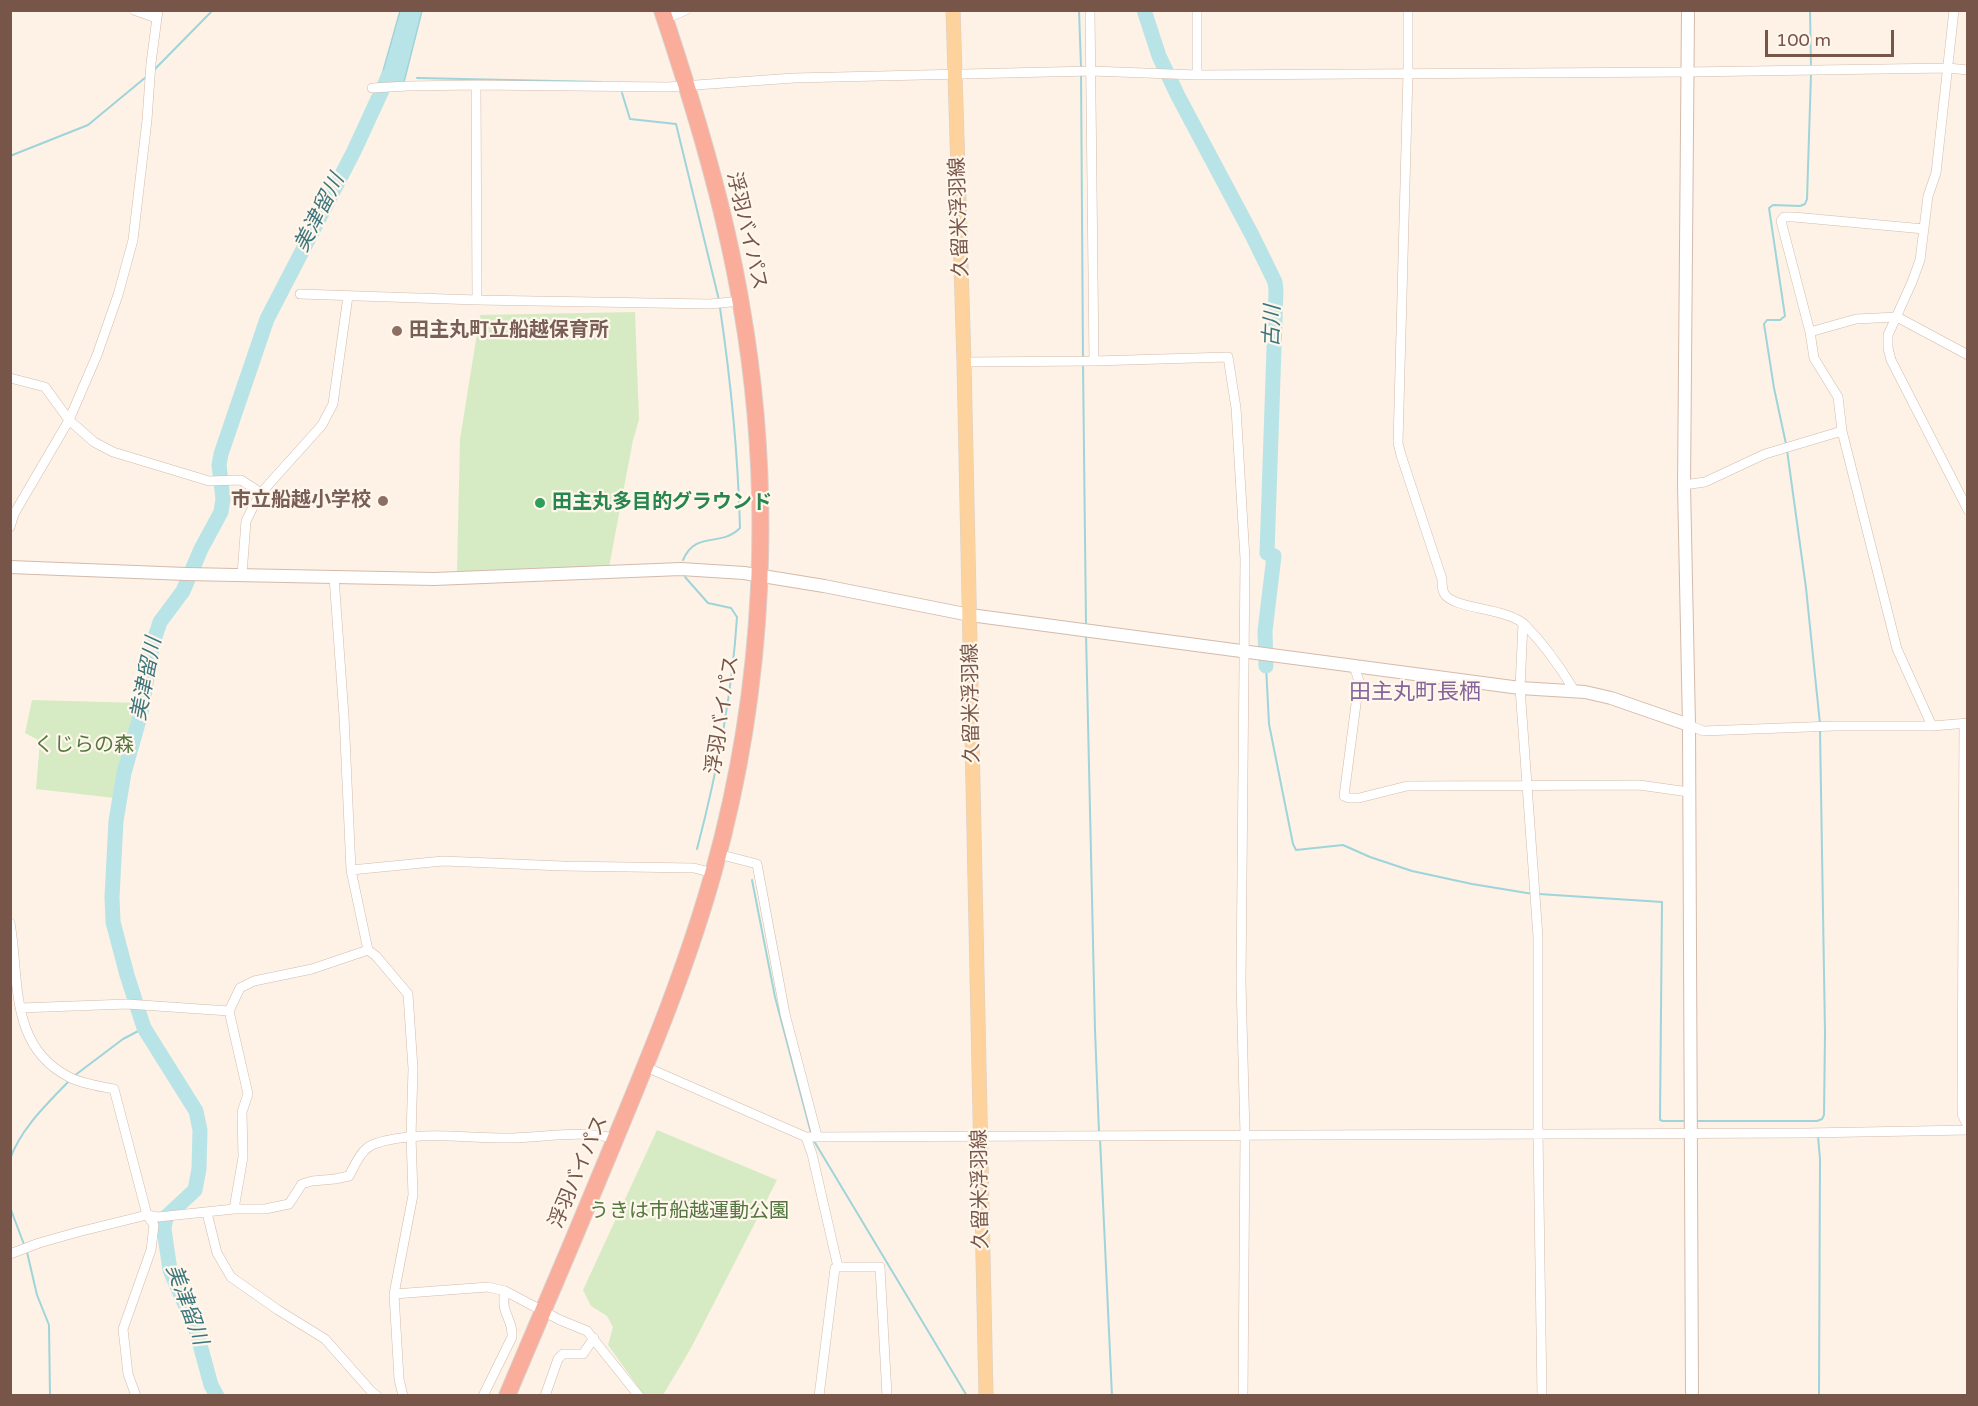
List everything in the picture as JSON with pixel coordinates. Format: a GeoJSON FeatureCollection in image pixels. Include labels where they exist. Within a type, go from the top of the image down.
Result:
{"type":"FeatureCollection","features":[{"type":"Feature","properties":{"kind":"highway","name":"浮羽バイパス"},"geometry":{"type":"LineString","coordinates":[[507,1395],[646,1067],[685,962],[718,854],[743,739],[753,669],[759,575],[760,494],[754,395],[741,301],[726,230],[664,15]]}},
{"type":"Feature","properties":{"kind":"main road","name":"久留米浮羽線"},"geometry":{"type":"LineString","coordinates":[[953,10],[964,362],[986,1395]]}},
{"type":"Feature","properties":{"kind":"street"},"geometry":{"type":"LineString","coordinates":[[10,527],[14,514],[69,420],[93,365],[118,295],[133,240],[157,14],[134,10]]}},
{"type":"Feature","properties":{"kind":"street"},"geometry":{"type":"LineString","coordinates":[[664,15],[686,10]]}},
{"type":"Feature","properties":{"kind":"street"},"geometry":{"type":"LineString","coordinates":[[1090,10],[1094,361]]}},
{"type":"Feature","properties":{"kind":"street"},"geometry":{"type":"LineString","coordinates":[[1197,10],[1197,75]]}},
{"type":"Feature","properties":{"kind":"street"},"geometry":{"type":"LineString","coordinates":[[1408,10],[1398,443],[1442,579],[1444,594],[1453,602],[1503,613],[1523,623],[1557,661],[1574,690]]}},
{"type":"Feature","properties":{"kind":"street"},"geometry":{"type":"LineString","coordinates":[[1688,10],[1684,485],[1689,725],[1692,1394]]}},
{"type":"Feature","properties":{"kind":"street"},"geometry":{"type":"LineString","coordinates":[[1954,10],[1944,86],[1940,152],[1928,196],[1920,260],[1888,335],[1888,348],[1891,360],[1968,510]]}},
{"type":"Feature","properties":{"kind":"street"},"geometry":{"type":"LineString","coordinates":[[372,88],[476,85],[686,86],[794,78],[1092,71],[1197,75],[1948,68],[1968,70]]}},
{"type":"Feature","properties":{"kind":"street"},"geometry":{"type":"LineString","coordinates":[[476,85],[477,300]]}},
{"type":"Feature","properties":{"kind":"street"},"geometry":{"type":"LineString","coordinates":[[1924,230],[1784,217],[1782,221],[1810,332],[1814,358],[1838,397],[1842,431],[1897,649],[1932,726]]}},
{"type":"Feature","properties":{"kind":"street"},"geometry":{"type":"LineString","coordinates":[[300,294],[710,304],[741,301]]}},
{"type":"Feature","properties":{"kind":"street"},"geometry":{"type":"LineString","coordinates":[[242,575],[246,521],[261,494],[322,425],[333,404],[348,296]]}},
{"type":"Feature","properties":{"kind":"street"},"geometry":{"type":"LineString","coordinates":[[1810,332],[1856,319],[1897,317],[1968,355]]}},
{"type":"Feature","properties":{"kind":"street"},"geometry":{"type":"LineString","coordinates":[[964,362],[1228,357],[1236,408],[1245,559],[1241,982],[1245,1135],[1243,1395]]}},
{"type":"Feature","properties":{"kind":"street"},"geometry":{"type":"LineString","coordinates":[[10,378],[45,387],[69,420],[94,442],[113,452],[209,481],[240,480],[261,494]]}},
{"type":"Feature","properties":{"kind":"street"},"geometry":{"type":"LineString","coordinates":[[1684,485],[1706,482],[1765,454],[1842,431]]}},
{"type":"Feature","properties":{"kind":"street"},"geometry":{"type":"LineString","coordinates":[[10,567],[334,578],[434,579],[681,569],[759,575],[970,615],[1520,688],[1574,690],[1611,698],[1703,731],[1966,724],[1962,1114],[1968,1128],[1691,1133],[812,1136],[646,1067]]}},
{"type":"Feature","properties":{"kind":"street"},"geometry":{"type":"LineString","coordinates":[[334,578],[344,716],[351,870],[368,950],[408,994],[413,1069],[411,1136],[413,1195],[394,1294],[399,1379],[403,1395]]}},
{"type":"Feature","properties":{"kind":"street"},"geometry":{"type":"LineString","coordinates":[[1523,623],[1520,688],[1538,937],[1542,1395]]}},
{"type":"Feature","properties":{"kind":"street"},"geometry":{"type":"LineString","coordinates":[[1354,666],[1359,681],[1344,796],[1349,798],[1359,798],[1407,786],[1639,785],[1689,792]]}},
{"type":"Feature","properties":{"kind":"street"},"geometry":{"type":"LineString","coordinates":[[718,854],[757,864],[785,1014],[812,1136],[812,1154],[838,1267],[836,1268],[819,1395]]}},
{"type":"Feature","properties":{"kind":"street"},"geometry":{"type":"LineString","coordinates":[[351,870],[443,861],[694,868],[713,873]]}},
{"type":"Feature","properties":{"kind":"street"},"geometry":{"type":"LineString","coordinates":[[10,923],[20,1008],[29,1038],[45,1060],[72,1079],[114,1089],[147,1215],[154,1225],[151,1250],[123,1329],[128,1374],[136,1395]]}},
{"type":"Feature","properties":{"kind":"street"},"geometry":{"type":"LineString","coordinates":[[234,1209],[243,1157],[242,1112],[249,1094],[229,1011],[240,988],[254,981],[312,969],[368,950]]}},
{"type":"Feature","properties":{"kind":"street"},"geometry":{"type":"LineString","coordinates":[[20,1008],[154,1004],[229,1011]]}},
{"type":"Feature","properties":{"kind":"street"},"geometry":{"type":"LineString","coordinates":[[10,1254],[78,1232],[147,1215],[158,1217],[234,1209],[265,1209],[289,1204],[302,1184],[349,1176],[362,1153],[372,1145],[411,1136],[507,1138],[591,1134],[616,1139]]}},
{"type":"Feature","properties":{"kind":"street"},"geometry":{"type":"LineString","coordinates":[[207,1212],[218,1254],[231,1277],[325,1339],[377,1395]]}},
{"type":"Feature","properties":{"kind":"street"},"geometry":{"type":"LineString","coordinates":[[838,1267],[880,1267],[887,1395]]}},
{"type":"Feature","properties":{"kind":"street"},"geometry":{"type":"LineString","coordinates":[[394,1294],[488,1287],[505,1291],[560,1320],[587,1331],[639,1395]]}},
{"type":"Feature","properties":{"kind":"street"},"geometry":{"type":"LineString","coordinates":[[483,1395],[512,1337],[512,1329],[502,1304],[505,1291]]}},
{"type":"Feature","properties":{"kind":"street"},"geometry":{"type":"LineString","coordinates":[[545,1395],[558,1359],[563,1354],[583,1354],[594,1338]]}},
{"type":"Feature","properties":{"kind":"green space","name":"田主丸多目的グラウンド"},"geometry":{"type":"Polygon","coordinates":[[[635,312],[639,420],[633,440],[609,567],[457,572],[460,439],[480,315],[635,312]]]}},
{"type":"Feature","properties":{"kind":"green space","name":"くじらの森"},"geometry":{"type":"Polygon","coordinates":[[[32,700],[141,703],[115,798],[36,789],[40,741],[25,733],[32,700]]]}},
{"type":"Feature","properties":{"kind":"green space","name":"うきは市船越運動公園"},"geometry":{"type":"Polygon","coordinates":[[[657,1130],[777,1180],[691,1348],[663,1395],[644,1395],[608,1345],[613,1327],[607,1316],[591,1306],[583,1290],[657,1130]]]}},
{"type":"Feature","properties":{"kind":"water"},"geometry":{"type":"Polygon","coordinates":[[[400,11],[422,11],[404,82],[379,85],[400,11]]]}},
{"type":"Feature","properties":{"kind":"waterway"},"geometry":{"type":"LineString","coordinates":[[153,71],[213,10]]}},
{"type":"Feature","properties":{"kind":"waterway"},"geometry":{"type":"LineString","coordinates":[[1079,10],[1081,67]]}},
{"type":"Feature","properties":{"kind":"waterway","name":"古川"},"geometry":{"type":"LineString","coordinates":[[1144,10],[1159,56],[1178,96],[1275,282],[1267,553],[1274,556],[1265,631],[1266,666]]}},
{"type":"Feature","properties":{"kind":"waterway"},"geometry":{"type":"LineString","coordinates":[[1810,10],[1811,68]]}},
{"type":"Feature","properties":{"kind":"waterway"},"geometry":{"type":"LineString","coordinates":[[1081,73],[1083,358]]}},
{"type":"Feature","properties":{"kind":"waterway"},"geometry":{"type":"LineString","coordinates":[[1786,444],[1764,324],[1767,320],[1780,320],[1785,316],[1769,208],[1773,205],[1800,206],[1805,204],[1807,199],[1811,74]]}},
{"type":"Feature","properties":{"kind":"waterway","name":"美津留川"},"geometry":{"type":"LineString","coordinates":[[217,1396],[211,1385],[196,1330],[170,1270],[164,1229],[166,1217],[195,1190],[199,1169],[200,1130],[196,1111],[144,1028],[127,975],[113,922],[116,821],[124,773],[141,713],[153,643],[160,622],[183,591],[201,549],[221,512],[223,499],[219,465],[221,454],[267,319],[354,151],[389,75]]}},
{"type":"Feature","properties":{"kind":"waterway"},"geometry":{"type":"LineString","coordinates":[[10,156],[88,125],[146,77]]}},
{"type":"Feature","properties":{"kind":"waterway"},"geometry":{"type":"LineString","coordinates":[[417,78],[601,82]]}},
{"type":"Feature","properties":{"kind":"waterway"},"geometry":{"type":"LineString","coordinates":[[622,93],[630,119],[676,124],[719,300]]}},
{"type":"Feature","properties":{"kind":"waterway"},"geometry":{"type":"LineString","coordinates":[[683,560],[695,545],[732,534],[740,528],[738,473],[720,308]]}},
{"type":"Feature","properties":{"kind":"waterway"},"geometry":{"type":"LineString","coordinates":[[1083,364],[1086,625]]}},
{"type":"Feature","properties":{"kind":"waterway"},"geometry":{"type":"LineString","coordinates":[[1787,450],[1806,588],[1820,724]]}},
{"type":"Feature","properties":{"kind":"waterway"},"geometry":{"type":"LineString","coordinates":[[685,577],[708,603],[731,608],[737,617],[723,734],[697,849]]}},
{"type":"Feature","properties":{"kind":"waterway"},"geometry":{"type":"LineString","coordinates":[[1086,634],[1099,1132]]}},
{"type":"Feature","properties":{"kind":"waterway"},"geometry":{"type":"LineString","coordinates":[[1266,666],[1269,724],[1296,850],[1343,845],[1412,871],[1533,894]]}},
{"type":"Feature","properties":{"kind":"waterway"},"geometry":{"type":"LineString","coordinates":[[1696,1121],[1817,1121],[1824,1115],[1825,1033],[1820,730]]}},
{"type":"Feature","properties":{"kind":"waterway"},"geometry":{"type":"LineString","coordinates":[[752,880],[775,997],[811,1133]]}},
{"type":"Feature","properties":{"kind":"waterway"},"geometry":{"type":"LineString","coordinates":[[1539,894],[1662,902],[1660,1120],[1687,1121]]}},
{"type":"Feature","properties":{"kind":"waterway"},"geometry":{"type":"LineString","coordinates":[[74,1076],[123,1039],[144,1028]]}},
{"type":"Feature","properties":{"kind":"waterway"},"geometry":{"type":"LineString","coordinates":[[10,1159],[28,1126],[70,1080]]}},
{"type":"Feature","properties":{"kind":"waterway"},"geometry":{"type":"LineString","coordinates":[[1818,1136],[1820,1159],[1819,1396]]}},
{"type":"Feature","properties":{"kind":"waterway"},"geometry":{"type":"LineString","coordinates":[[1100,1138],[1112,1396]]}},
{"type":"Feature","properties":{"kind":"waterway"},"geometry":{"type":"LineString","coordinates":[[814,1141],[967,1396]]}},
{"type":"Feature","properties":{"kind":"waterway"},"geometry":{"type":"LineString","coordinates":[[10,1200],[11,1210],[25,1247]]}},
{"type":"Feature","properties":{"kind":"waterway"},"geometry":{"type":"LineString","coordinates":[[27,1252],[37,1295],[49,1325],[50,1396]]}},
{"type":"Feature","properties":{"kind":"place","name":"田主丸町立船越保育所"},"geometry":{"type":"Point","coordinates":[397,331]}},
{"type":"Feature","properties":{"kind":"place","name":"市立船越小学校"},"geometry":{"type":"Point","coordinates":[383,501]}},
{"type":"Feature","properties":{"kind":"place","name":"田主丸多目的グラウンド"},"geometry":{"type":"Point","coordinates":[540,503]}},
{"type":"Feature","properties":{"kind":"district","name":"田主丸町長栖"},"geometry":{"type":"Point","coordinates":[1415,693]}}]}
